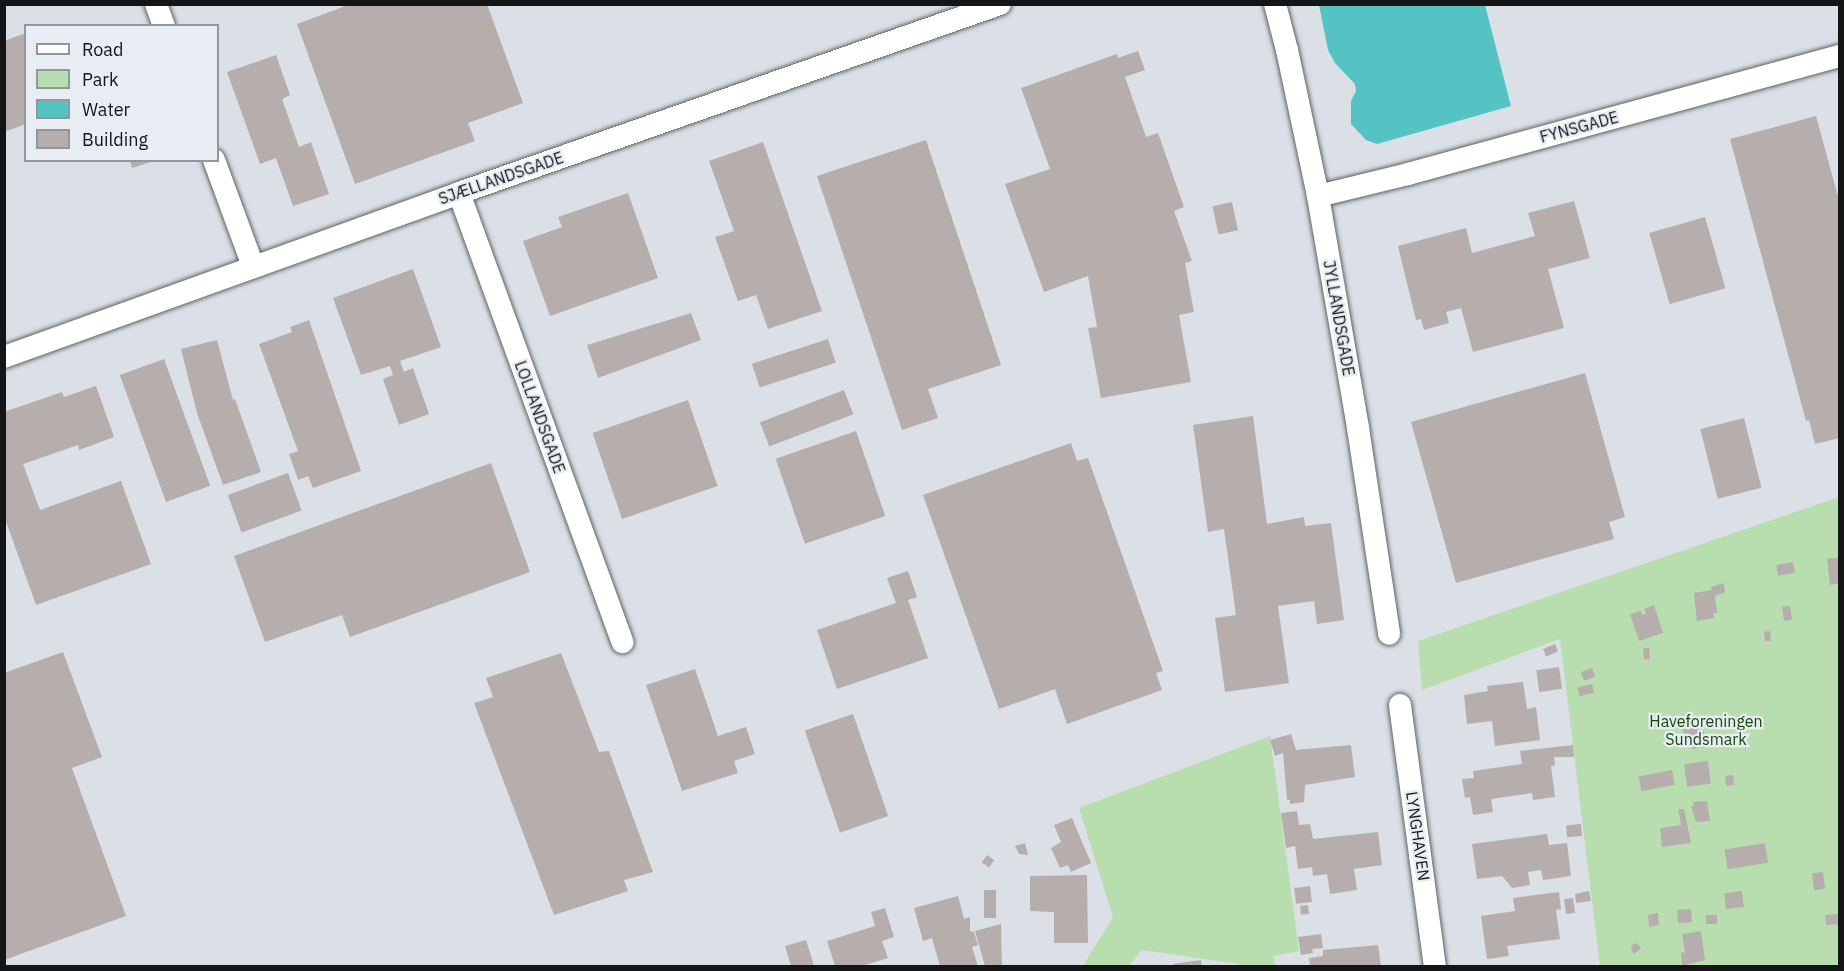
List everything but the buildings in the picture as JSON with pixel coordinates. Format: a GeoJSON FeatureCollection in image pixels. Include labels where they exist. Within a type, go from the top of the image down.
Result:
{"type":"FeatureCollection","features":[{"type":"Feature","properties":{"kind":"street"},"geometry":{"type":"LineString","coordinates":[[156,4],[163,24]]}},
{"type":"Feature","properties":{"kind":"street","name":"SJÆLLANDSGADE"},"geometry":{"type":"LineString","coordinates":[[4,357],[253,266],[1000,4]]}},
{"type":"Feature","properties":{"kind":"street","name":"JYLLANDSGADE"},"geometry":{"type":"LineString","coordinates":[[1275,4],[1318,196],[1358,428],[1389,634]]}},
{"type":"Feature","properties":{"kind":"street","name":"FYNSGADE"},"geometry":{"type":"LineString","coordinates":[[1318,196],[1419,171],[1839,56]]}},
{"type":"Feature","properties":{"kind":"street"},"geometry":{"type":"LineString","coordinates":[[215,162],[253,266]]}},
{"type":"Feature","properties":{"kind":"street","name":"LOLLANDSGADE"},"geometry":{"type":"LineString","coordinates":[[459,193],[622,642]]}},
{"type":"Feature","properties":{"kind":"street","name":"LYNGHAVEN"},"geometry":{"type":"LineString","coordinates":[[1400,705],[1435,966]]}},
{"type":"Feature","properties":{"kind":"green space","name":"Haveforeningen Sundsmark"},"geometry":{"type":"Polygon","coordinates":[[[1839,497],[1839,966],[1600,966],[1560,639],[1422,690],[1418,641],[1839,497]]]}},
{"type":"Feature","properties":{"kind":"green space"},"geometry":{"type":"Polygon","coordinates":[[[1270,736],[1299,951],[1274,956],[1275,966],[1240,966],[1239,964],[1142,950],[1129,966],[1083,966],[1113,917],[1079,808],[1270,736]]]}},
{"type":"Feature","properties":{"kind":"water"},"geometry":{"type":"Polygon","coordinates":[[[1319,5],[1485,5],[1511,106],[1377,144],[1366,140],[1351,124],[1351,101],[1356,91],[1355,84],[1335,63],[1328,50],[1319,5]]]}}]}
